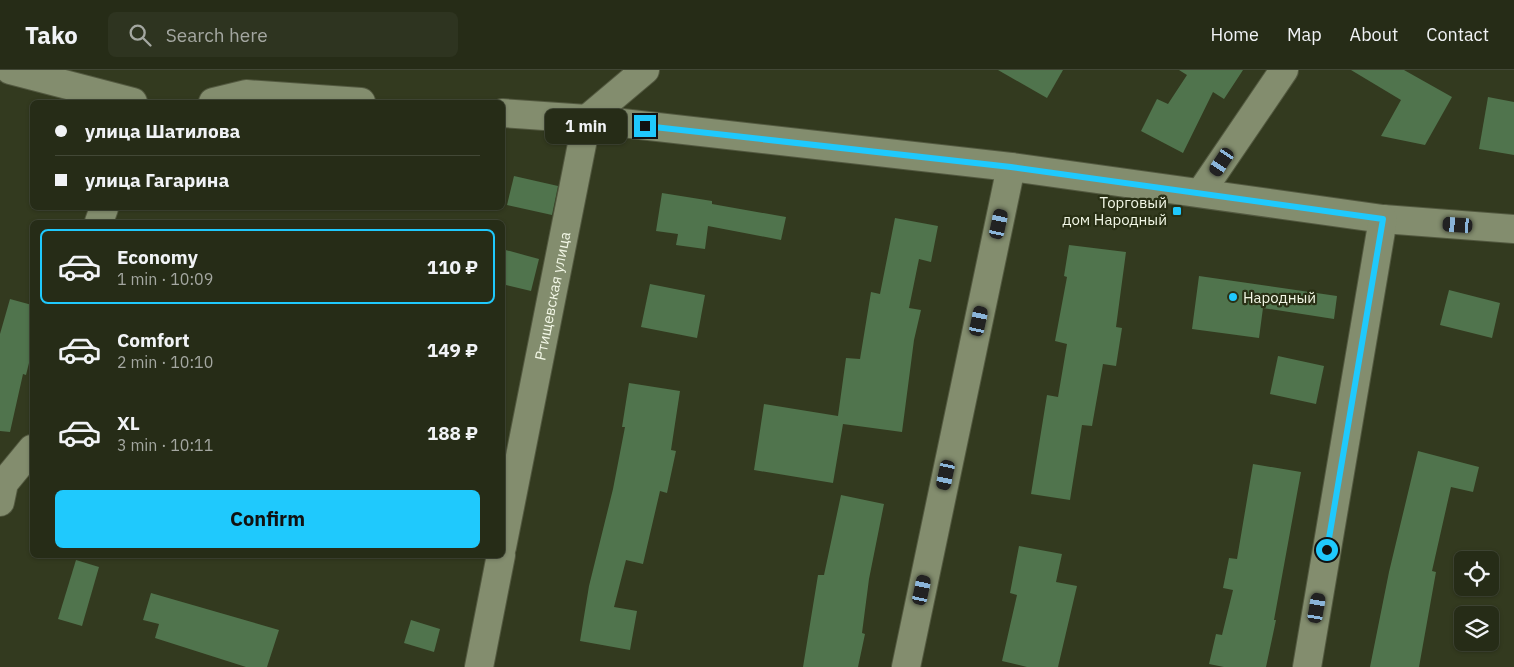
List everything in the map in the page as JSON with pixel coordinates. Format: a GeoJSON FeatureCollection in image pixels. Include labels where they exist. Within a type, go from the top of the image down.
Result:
{"type":"FeatureCollection","features":[{"type":"Feature","properties":{"kind":"street"},"geometry":{"type":"LineString","coordinates":[[10,70],[125,100]]}},
{"type":"Feature","properties":{"kind":"street"},"geometry":{"type":"LineString","coordinates":[[587,119],[645,70]]}},
{"type":"Feature","properties":{"kind":"street"},"geometry":{"type":"LineString","coordinates":[[1201,192],[1284,70]]}},
{"type":"Feature","properties":{"kind":"street"},"geometry":{"type":"LineString","coordinates":[[221,100],[246,94],[332,100]]}},
{"type":"Feature","properties":{"kind":"street"},"geometry":{"type":"LineString","coordinates":[[505,113],[587,119],[1011,167],[1201,192],[1383,219],[1514,229]]}},
{"type":"Feature","properties":{"kind":"street","name":"Ртищевская улица"},"geometry":{"type":"LineString","coordinates":[[505,533],[587,119]]}},
{"type":"Feature","properties":{"kind":"street"},"geometry":{"type":"LineString","coordinates":[[906,667],[1011,167]]}},
{"type":"Feature","properties":{"kind":"street"},"geometry":{"type":"LineString","coordinates":[[1307,667],[1383,219]]}},
{"type":"Feature","properties":{"kind":"street"},"geometry":{"type":"LineString","coordinates":[[0,502],[4,483],[30,451]]}},
{"type":"Feature","properties":{"kind":"street"},"geometry":{"type":"LineString","coordinates":[[479,667],[500,558]]}},
{"type":"Feature","properties":{"kind":"building"},"geometry":{"type":"Polygon","coordinates":[[[998,70],[1063,70],[1047,98],[998,70]]]}},
{"type":"Feature","properties":{"kind":"building"},"geometry":{"type":"Polygon","coordinates":[[[1179,70],[1243,70],[1224,99],[1213,92],[1183,153],[1141,131],[1157,99],[1168,104],[1187,75],[1179,70]]]}},
{"type":"Feature","properties":{"kind":"building"},"geometry":{"type":"Polygon","coordinates":[[[1351,70],[1404,70],[1452,97],[1425,145],[1381,136],[1401,100],[1351,70]]]}},
{"type":"Feature","properties":{"kind":"building"},"geometry":{"type":"Polygon","coordinates":[[[1488,97],[1514,102],[1514,155],[1479,149],[1488,97]]]}},
{"type":"Feature","properties":{"kind":"building"},"geometry":{"type":"Polygon","coordinates":[[[514,176],[558,186],[552,215],[507,205],[514,176]]]}},
{"type":"Feature","properties":{"kind":"building"},"geometry":{"type":"Polygon","coordinates":[[[662,193],[712,201],[712,204],[786,217],[781,240],[708,226],[705,249],[676,245],[678,234],[656,231],[662,193]]]}},
{"type":"Feature","properties":{"kind":"building"},"geometry":{"type":"Polygon","coordinates":[[[895,218],[938,226],[931,262],[919,259],[909,308],[921,310],[914,340],[902,432],[843,424],[833,483],[754,470],[764,404],[838,416],[846,358],[860,359],[871,292],[880,294],[895,218]]]}},
{"type":"Feature","properties":{"kind":"building"},"geometry":{"type":"Polygon","coordinates":[[[1069,245],[1126,252],[1116,327],[1122,328],[1116,366],[1103,364],[1092,426],[1082,425],[1070,500],[1031,494],[1047,395],[1058,397],[1067,344],[1055,341],[1067,277],[1064,276],[1069,245]]]}},
{"type":"Feature","properties":{"kind":"building"},"geometry":{"type":"Polygon","coordinates":[[[505,250],[539,259],[531,291],[505,285],[505,250]]]}},
{"type":"Feature","properties":{"kind":"building"},"geometry":{"type":"Polygon","coordinates":[[[1199,276],[1337,296],[1334,319],[1263,308],[1259,338],[1192,329],[1199,276]]]}},
{"type":"Feature","properties":{"kind":"building"},"geometry":{"type":"Polygon","coordinates":[[[650,284],[705,295],[697,338],[641,327],[650,284]]]}},
{"type":"Feature","properties":{"kind":"building"},"geometry":{"type":"Polygon","coordinates":[[[1449,290],[1500,303],[1492,338],[1440,325],[1449,290]]]}},
{"type":"Feature","properties":{"kind":"building"},"geometry":{"type":"Polygon","coordinates":[[[10,299],[30,304],[30,359],[26,375],[23,374],[10,432],[0,431],[0,334],[10,299]]]}},
{"type":"Feature","properties":{"kind":"building"},"geometry":{"type":"Polygon","coordinates":[[[1278,356],[1324,366],[1316,404],[1270,394],[1278,356]]]}},
{"type":"Feature","properties":{"kind":"building"},"geometry":{"type":"Polygon","coordinates":[[[629,383],[680,391],[671,450],[676,451],[667,493],[660,491],[643,564],[626,560],[614,607],[637,611],[630,650],[580,641],[589,586],[613,489],[625,427],[622,427],[629,383]]]}},
{"type":"Feature","properties":{"kind":"building"},"geometry":{"type":"Polygon","coordinates":[[[1418,451],[1479,467],[1473,492],[1451,487],[1432,571],[1436,572],[1419,667],[1370,667],[1389,572],[1418,451]]]}},
{"type":"Feature","properties":{"kind":"building"},"geometry":{"type":"Polygon","coordinates":[[[1253,464],[1301,472],[1274,620],[1276,620],[1266,667],[1224,667],[1209,664],[1216,634],[1222,635],[1233,590],[1223,588],[1229,558],[1237,559],[1253,464]]]}},
{"type":"Feature","properties":{"kind":"building"},"geometry":{"type":"Polygon","coordinates":[[[841,495],[884,504],[869,579],[862,633],[865,634],[858,667],[803,667],[818,575],[824,575],[841,495]]]}},
{"type":"Feature","properties":{"kind":"building"},"geometry":{"type":"Polygon","coordinates":[[[1019,546],[1062,554],[1056,582],[1077,586],[1058,667],[1027,667],[1002,661],[1017,595],[1010,593],[1019,546]]]}},
{"type":"Feature","properties":{"kind":"building"},"geometry":{"type":"Polygon","coordinates":[[[76,560],[99,567],[82,626],[58,619],[76,560]]]}},
{"type":"Feature","properties":{"kind":"building"},"geometry":{"type":"Polygon","coordinates":[[[151,593],[279,630],[267,667],[246,667],[155,638],[159,624],[143,620],[151,593]]]}},
{"type":"Feature","properties":{"kind":"building"},"geometry":{"type":"Polygon","coordinates":[[[411,620],[440,629],[434,652],[404,643],[411,620]]]}},
{"type":"Feature","properties":{"kind":"place","name":"Торговый дом Народный"},"geometry":{"type":"Point","coordinates":[1177,211]}},
{"type":"Feature","properties":{"kind":"place","name":"Народный"},"geometry":{"type":"Point","coordinates":[1233,297]}},
{"type":"Feature","properties":{"kind":"route"},"geometry":{"type":"LineString","coordinates":[[645,126],[1011,167],[1201,192],[1383,219],[1327,550]]}}]}
